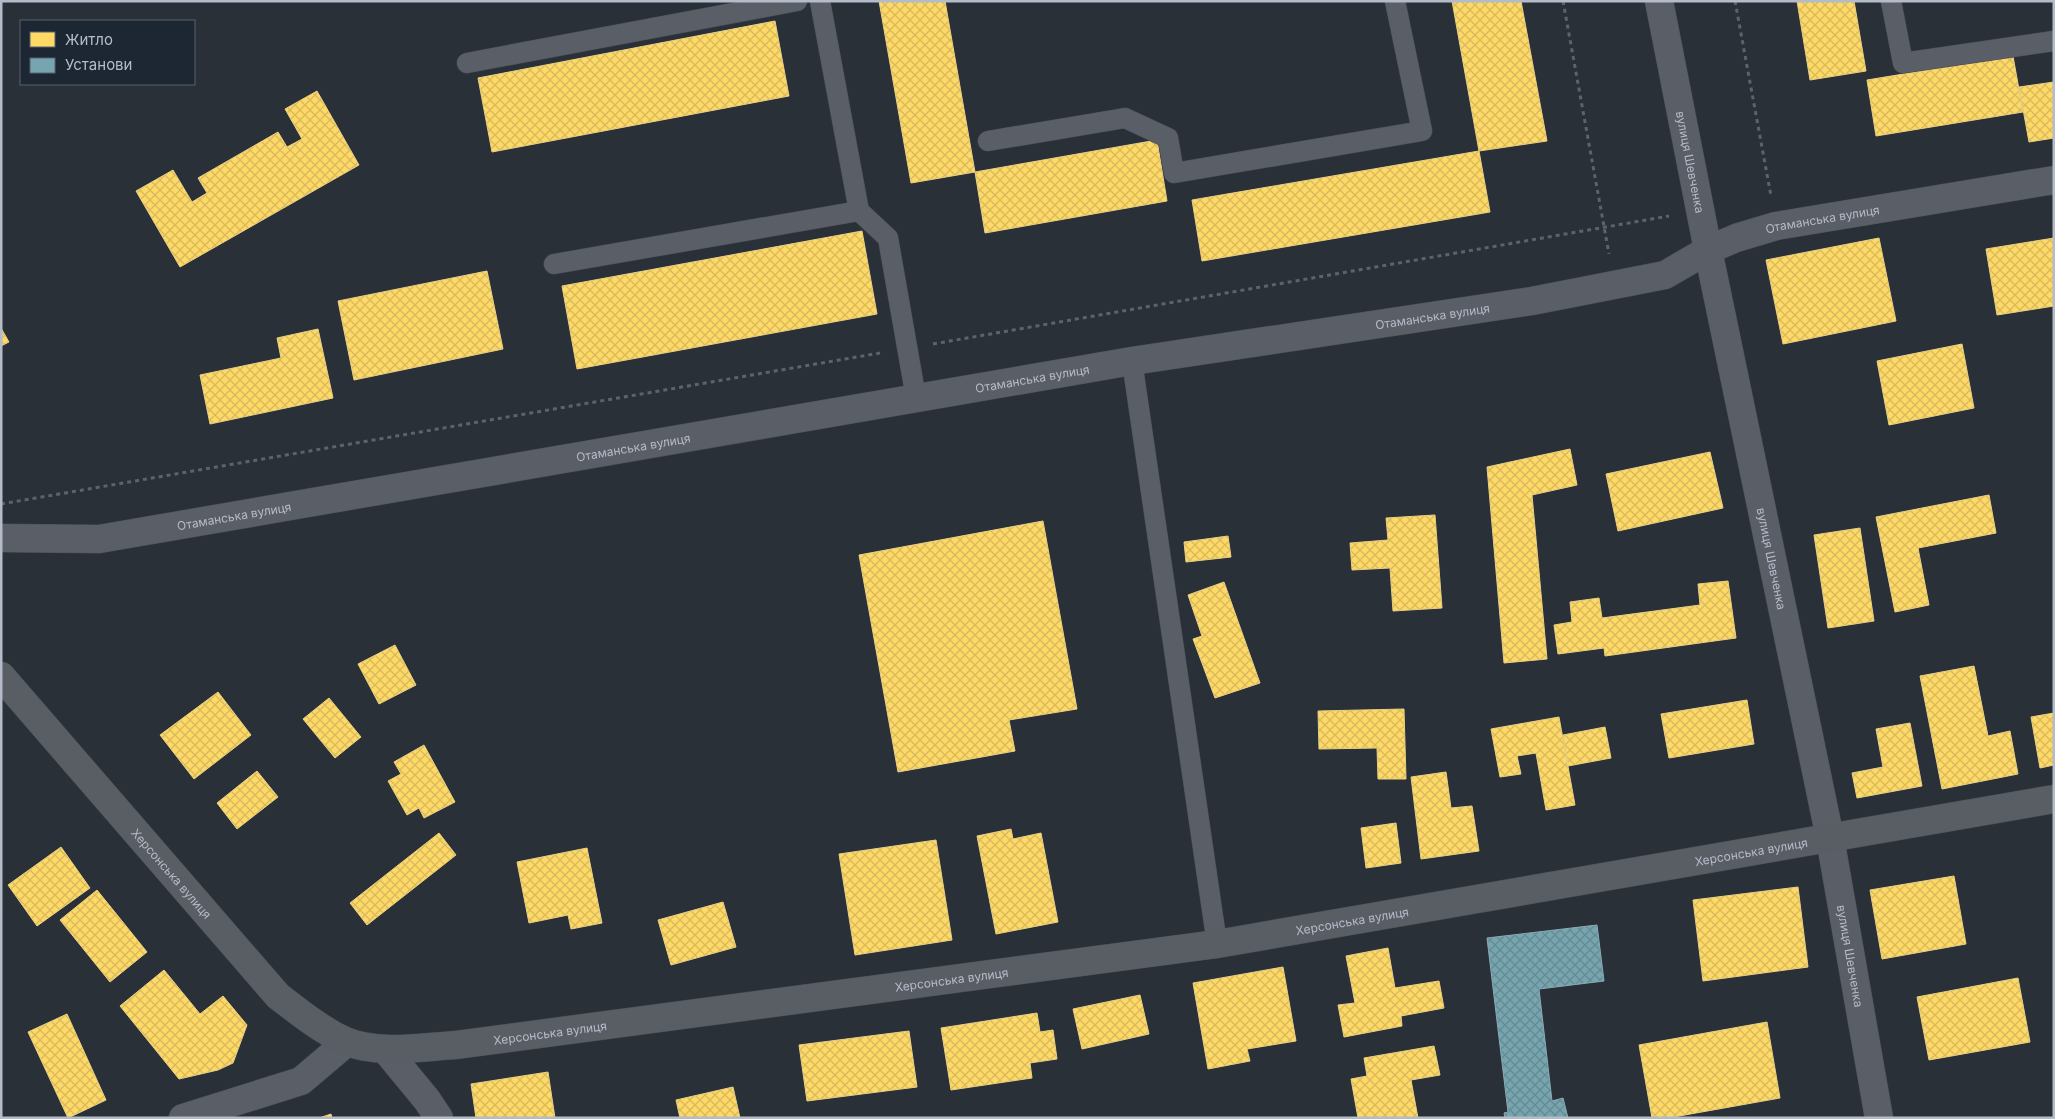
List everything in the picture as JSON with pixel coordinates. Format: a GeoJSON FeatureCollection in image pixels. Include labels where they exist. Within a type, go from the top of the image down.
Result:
{"type":"FeatureCollection","features":[{"type":"Feature","properties":{"kind":"main road","name":"Херсонська вулиця"},"geometry":{"type":"LineString","coordinates":[[3,685],[278,996],[326,1031],[347,1042],[385,1049],[456,1046],[1217,944],[2054,799]]}},
{"type":"Feature","properties":{"kind":"street","name":"вулиця Шевченка"},"geometry":{"type":"LineString","coordinates":[[1659,1],[1708,250],[1830,838],[1879,1118]]}},
{"type":"Feature","properties":{"kind":"street","name":"Отаманська вулиця"},"geometry":{"type":"LineString","coordinates":[[1,538],[99,539],[1132,361],[1532,301],[1664,275],[1708,250],[1736,238],[1776,226],[2054,180]]}},
{"type":"Feature","properties":{"kind":"street"},"geometry":{"type":"LineString","coordinates":[[183,1118],[301,1081],[347,1042]]}},
{"type":"Feature","properties":{"kind":"street"},"geometry":{"type":"LineString","coordinates":[[385,1049],[427,1100],[439,1118]]}},
{"type":"Feature","properties":{"kind":"lane"},"geometry":{"type":"LineString","coordinates":[[468,63],[797,1]]}},
{"type":"Feature","properties":{"kind":"lane"},"geometry":{"type":"LineString","coordinates":[[820,1],[859,211],[888,238],[916,398]]}},
{"type":"Feature","properties":{"kind":"lane"},"geometry":{"type":"LineString","coordinates":[[988,141],[1125,118],[1168,138],[1174,173],[1422,131],[1395,1]]}},
{"type":"Feature","properties":{"kind":"lane"},"geometry":{"type":"LineString","coordinates":[[1891,1],[1903,63],[2054,41]]}},
{"type":"Feature","properties":{"kind":"lane"},"geometry":{"type":"LineString","coordinates":[[554,264],[859,211]]}},
{"type":"Feature","properties":{"kind":"lane"},"geometry":{"type":"LineString","coordinates":[[1132,361],[1217,944]]}},
{"type":"Feature","properties":{"kind":"path"},"geometry":{"type":"LineString","coordinates":[[1563,1],[1615,285]]}},
{"type":"Feature","properties":{"kind":"path"},"geometry":{"type":"LineString","coordinates":[[1735,1],[1776,226]]}},
{"type":"Feature","properties":{"kind":"path"},"geometry":{"type":"LineString","coordinates":[[1762,198],[1780,195]]}},
{"type":"Feature","properties":{"kind":"path"},"geometry":{"type":"LineString","coordinates":[[926,345],[1700,210]]}},
{"type":"Feature","properties":{"kind":"path"},"geometry":{"type":"LineString","coordinates":[[1,504],[886,352]]}},
{"type":"Feature","properties":{"kind":"building: Житло"},"geometry":{"type":"Polygon","coordinates":[[[879,1],[945,1],[975,172],[911,183],[879,1]]]}},
{"type":"Feature","properties":{"kind":"building: Житло"},"geometry":{"type":"Polygon","coordinates":[[[1452,1],[1521,1],[1547,141],[1479,151],[1452,1]]]}},
{"type":"Feature","properties":{"kind":"building: Житло"},"geometry":{"type":"Polygon","coordinates":[[[1797,1],[1854,1],[1866,71],[1810,80],[1797,1]]]}},
{"type":"Feature","properties":{"kind":"building: Житло"},"geometry":{"type":"Polygon","coordinates":[[[775,21],[789,96],[492,152],[478,78],[775,21]]]}},
{"type":"Feature","properties":{"kind":"building: Житло"},"geometry":{"type":"Polygon","coordinates":[[[2013,56],[2023,112],[1876,136],[1867,80],[2013,56]]]}},
{"type":"Feature","properties":{"kind":"building: Житло"},"geometry":{"type":"Polygon","coordinates":[[[2054,82],[2054,138],[2029,142],[2019,87],[2054,82]]]}},
{"type":"Feature","properties":{"kind":"building: Житло"},"geometry":{"type":"Polygon","coordinates":[[[317,91],[359,165],[180,267],[136,191],[173,170],[192,202],[207,193],[198,178],[278,132],[287,147],[302,139],[285,109],[317,91]]]}},
{"type":"Feature","properties":{"kind":"building: Житло"},"geometry":{"type":"Polygon","coordinates":[[[1157,140],[1167,201],[985,233],[975,172],[1157,140]]]}},
{"type":"Feature","properties":{"kind":"building: Житло"},"geometry":{"type":"Polygon","coordinates":[[[1479,151],[1490,212],[1202,261],[1192,200],[1479,151]]]}},
{"type":"Feature","properties":{"kind":"building: Житло"},"geometry":{"type":"Polygon","coordinates":[[[862,231],[877,314],[577,369],[562,286],[862,231]]]}},
{"type":"Feature","properties":{"kind":"building: Житло"},"geometry":{"type":"Polygon","coordinates":[[[1879,238],[1896,321],[1783,344],[1766,260],[1879,238]]]}},
{"type":"Feature","properties":{"kind":"building: Житло"},"geometry":{"type":"Polygon","coordinates":[[[2054,238],[2054,306],[1997,315],[1986,249],[2054,238]]]}},
{"type":"Feature","properties":{"kind":"building: Житло"},"geometry":{"type":"Polygon","coordinates":[[[487,271],[503,349],[354,380],[338,301],[487,271]]]}},
{"type":"Feature","properties":{"kind":"building: Житло"},"geometry":{"type":"Polygon","coordinates":[[[1,328],[9,342],[1,346],[1,328]]]}},
{"type":"Feature","properties":{"kind":"building: Житло"},"geometry":{"type":"Polygon","coordinates":[[[318,329],[333,398],[210,424],[200,375],[281,358],[277,338],[318,329]]]}},
{"type":"Feature","properties":{"kind":"building: Житло"},"geometry":{"type":"Polygon","coordinates":[[[1962,344],[1974,408],[1889,425],[1877,361],[1962,344]]]}},
{"type":"Feature","properties":{"kind":"building: Житло"},"geometry":{"type":"Polygon","coordinates":[[[1570,449],[1577,485],[1532,495],[1547,659],[1504,663],[1487,467],[1570,449]]]}},
{"type":"Feature","properties":{"kind":"building: Житло"},"geometry":{"type":"Polygon","coordinates":[[[1710,452],[1723,508],[1618,531],[1606,474],[1710,452]]]}},
{"type":"Feature","properties":{"kind":"building: Житло"},"geometry":{"type":"Polygon","coordinates":[[[1989,495],[1996,533],[1918,548],[1929,605],[1895,612],[1876,517],[1989,495]]]}},
{"type":"Feature","properties":{"kind":"building: Житло"},"geometry":{"type":"Polygon","coordinates":[[[1435,515],[1442,608],[1393,611],[1390,568],[1352,570],[1350,543],[1388,540],[1386,518],[1435,515]]]}},
{"type":"Feature","properties":{"kind":"building: Житло"},"geometry":{"type":"Polygon","coordinates":[[[1043,521],[1077,709],[1009,720],[1015,751],[898,772],[859,555],[1043,521]]]}},
{"type":"Feature","properties":{"kind":"building: Житло"},"geometry":{"type":"Polygon","coordinates":[[[1860,528],[1874,621],[1828,628],[1814,535],[1860,528]]]}},
{"type":"Feature","properties":{"kind":"building: Житло"},"geometry":{"type":"Polygon","coordinates":[[[1228,536],[1231,557],[1186,562],[1184,542],[1228,536]]]}},
{"type":"Feature","properties":{"kind":"building: Житло"},"geometry":{"type":"Polygon","coordinates":[[[1728,581],[1736,638],[1605,656],[1604,648],[1558,654],[1554,625],[1572,622],[1570,602],[1599,598],[1602,618],[1700,605],[1698,584],[1728,581]]]}},
{"type":"Feature","properties":{"kind":"building: Житло"},"geometry":{"type":"Polygon","coordinates":[[[1224,582],[1260,683],[1215,698],[1193,639],[1202,636],[1188,595],[1224,582]]]}},
{"type":"Feature","properties":{"kind":"building: Житло"},"geometry":{"type":"Polygon","coordinates":[[[395,645],[416,685],[379,704],[358,664],[395,645]]]}},
{"type":"Feature","properties":{"kind":"building: Житло"},"geometry":{"type":"Polygon","coordinates":[[[1974,666],[1988,736],[2010,731],[2018,774],[1942,789],[1920,676],[1974,666]]]}},
{"type":"Feature","properties":{"kind":"building: Житло"},"geometry":{"type":"Polygon","coordinates":[[[218,692],[251,735],[194,779],[160,735],[218,692]]]}},
{"type":"Feature","properties":{"kind":"building: Житло"},"geometry":{"type":"Polygon","coordinates":[[[329,698],[361,737],[335,758],[303,719],[329,698]]]}},
{"type":"Feature","properties":{"kind":"building: Житло"},"geometry":{"type":"Polygon","coordinates":[[[1747,700],[1754,744],[1669,758],[1661,714],[1747,700]]]}},
{"type":"Feature","properties":{"kind":"building: Житло"},"geometry":{"type":"Polygon","coordinates":[[[1404,709],[1406,779],[1378,779],[1377,748],[1319,749],[1318,711],[1404,709]]]}},
{"type":"Feature","properties":{"kind":"building: Житло"},"geometry":{"type":"Polygon","coordinates":[[[2054,713],[2054,765],[2040,768],[2031,717],[2054,713]]]}},
{"type":"Feature","properties":{"kind":"building: Житло"},"geometry":{"type":"Polygon","coordinates":[[[1559,717],[1575,805],[1546,810],[1536,753],[1517,756],[1521,774],[1500,777],[1491,729],[1559,717]]]}},
{"type":"Feature","properties":{"kind":"building: Житло"},"geometry":{"type":"Polygon","coordinates":[[[1910,723],[1922,786],[1857,798],[1852,773],[1883,767],[1876,729],[1910,723]]]}},
{"type":"Feature","properties":{"kind":"building: Житло"},"geometry":{"type":"Polygon","coordinates":[[[1605,727],[1611,758],[1568,766],[1563,735],[1605,727]]]}},
{"type":"Feature","properties":{"kind":"building: Житло"},"geometry":{"type":"Polygon","coordinates":[[[424,745],[455,802],[424,818],[419,808],[407,815],[388,781],[401,774],[394,762],[424,745]]]}},
{"type":"Feature","properties":{"kind":"building: Житло"},"geometry":{"type":"Polygon","coordinates":[[[257,771],[278,797],[237,829],[217,803],[257,771]]]}},
{"type":"Feature","properties":{"kind":"building: Житло"},"geometry":{"type":"Polygon","coordinates":[[[1446,772],[1451,808],[1472,806],[1479,851],[1421,859],[1411,777],[1446,772]]]}},
{"type":"Feature","properties":{"kind":"building: Житло"},"geometry":{"type":"Polygon","coordinates":[[[1396,823],[1401,863],[1366,868],[1361,828],[1396,823]]]}},
{"type":"Feature","properties":{"kind":"building: Житло"},"geometry":{"type":"Polygon","coordinates":[[[1011,829],[1013,839],[1041,833],[1058,922],[996,934],[977,836],[1011,829]]]}},
{"type":"Feature","properties":{"kind":"building: Житло"},"geometry":{"type":"Polygon","coordinates":[[[439,833],[456,855],[367,925],[350,903],[439,833]]]}},
{"type":"Feature","properties":{"kind":"building: Житло"},"geometry":{"type":"Polygon","coordinates":[[[936,840],[952,940],[855,955],[839,854],[936,840]]]}},
{"type":"Feature","properties":{"kind":"building: Житло"},"geometry":{"type":"Polygon","coordinates":[[[61,847],[90,888],[37,926],[8,885],[61,847]]]}},
{"type":"Feature","properties":{"kind":"building: Житло"},"geometry":{"type":"Polygon","coordinates":[[[587,848],[602,923],[571,929],[568,915],[529,923],[517,862],[587,848]]]}},
{"type":"Feature","properties":{"kind":"building: Житло"},"geometry":{"type":"Polygon","coordinates":[[[1954,876],[1966,944],[1882,959],[1870,890],[1954,876]]]}},
{"type":"Feature","properties":{"kind":"building: Житло"},"geometry":{"type":"Polygon","coordinates":[[[1798,887],[1808,967],[1703,981],[1693,900],[1798,887]]]}},
{"type":"Feature","properties":{"kind":"building: Житло"},"geometry":{"type":"Polygon","coordinates":[[[97,890],[147,952],[110,982],[60,920],[97,890]]]}},
{"type":"Feature","properties":{"kind":"building: Житло"},"geometry":{"type":"Polygon","coordinates":[[[723,902],[736,947],[671,965],[658,920],[723,902]]]}},
{"type":"Feature","properties":{"kind":"building: Житло"},"geometry":{"type":"Polygon","coordinates":[[[1388,948],[1395,988],[1439,981],[1444,1008],[1401,1016],[1402,1026],[1344,1037],[1338,1005],[1355,1003],[1346,956],[1388,948]]]}},
{"type":"Feature","properties":{"kind":"building: Житло"},"geometry":{"type":"Polygon","coordinates":[[[1283,967],[1296,1041],[1247,1049],[1250,1061],[1208,1069],[1193,983],[1283,967]]]}},
{"type":"Feature","properties":{"kind":"building: Житло"},"geometry":{"type":"Polygon","coordinates":[[[164,970],[200,1014],[223,996],[247,1025],[233,1063],[218,1070],[179,1079],[120,1006],[164,970]]]}},
{"type":"Feature","properties":{"kind":"building: Житло"},"geometry":{"type":"Polygon","coordinates":[[[2018,978],[2030,1042],[1929,1060],[1917,997],[2018,978]]]}},
{"type":"Feature","properties":{"kind":"building: Житло"},"geometry":{"type":"Polygon","coordinates":[[[1140,995],[1149,1034],[1082,1049],[1073,1009],[1140,995]]]}},
{"type":"Feature","properties":{"kind":"building: Житло"},"geometry":{"type":"Polygon","coordinates":[[[1037,1013],[1040,1032],[1053,1030],[1057,1059],[1030,1063],[1032,1078],[951,1090],[941,1028],[1037,1013]]]}},
{"type":"Feature","properties":{"kind":"building: Житло"},"geometry":{"type":"Polygon","coordinates":[[[67,1014],[106,1100],[68,1118],[28,1032],[67,1014]]]}},
{"type":"Feature","properties":{"kind":"building: Житло"},"geometry":{"type":"Polygon","coordinates":[[[1767,1022],[1780,1098],[1668,1118],[1652,1118],[1639,1045],[1767,1022]]]}},
{"type":"Feature","properties":{"kind":"building: Житло"},"geometry":{"type":"Polygon","coordinates":[[[909,1031],[917,1087],[807,1101],[799,1045],[909,1031]]]}},
{"type":"Feature","properties":{"kind":"building: Житло"},"geometry":{"type":"Polygon","coordinates":[[[1434,1046],[1440,1075],[1411,1080],[1418,1118],[1358,1118],[1351,1079],[1367,1076],[1364,1058],[1434,1046]]]}},
{"type":"Feature","properties":{"kind":"building: Житло"},"geometry":{"type":"Polygon","coordinates":[[[548,1072],[555,1118],[476,1118],[471,1084],[548,1072]]]}},
{"type":"Feature","properties":{"kind":"building: Житло"},"geometry":{"type":"Polygon","coordinates":[[[733,1087],[740,1118],[680,1118],[676,1100],[733,1087]]]}},
{"type":"Feature","properties":{"kind":"building: Житло"},"geometry":{"type":"Polygon","coordinates":[[[331,1114],[332,1118],[319,1118],[331,1114]]]}},
{"type":"Feature","properties":{"kind":"building: Установи"},"geometry":{"type":"Polygon","coordinates":[[[1597,925],[1604,981],[1539,989],[1552,1101],[1563,1098],[1568,1118],[1505,1118],[1504,1113],[1508,1112],[1487,938],[1597,925]]]}}]}
